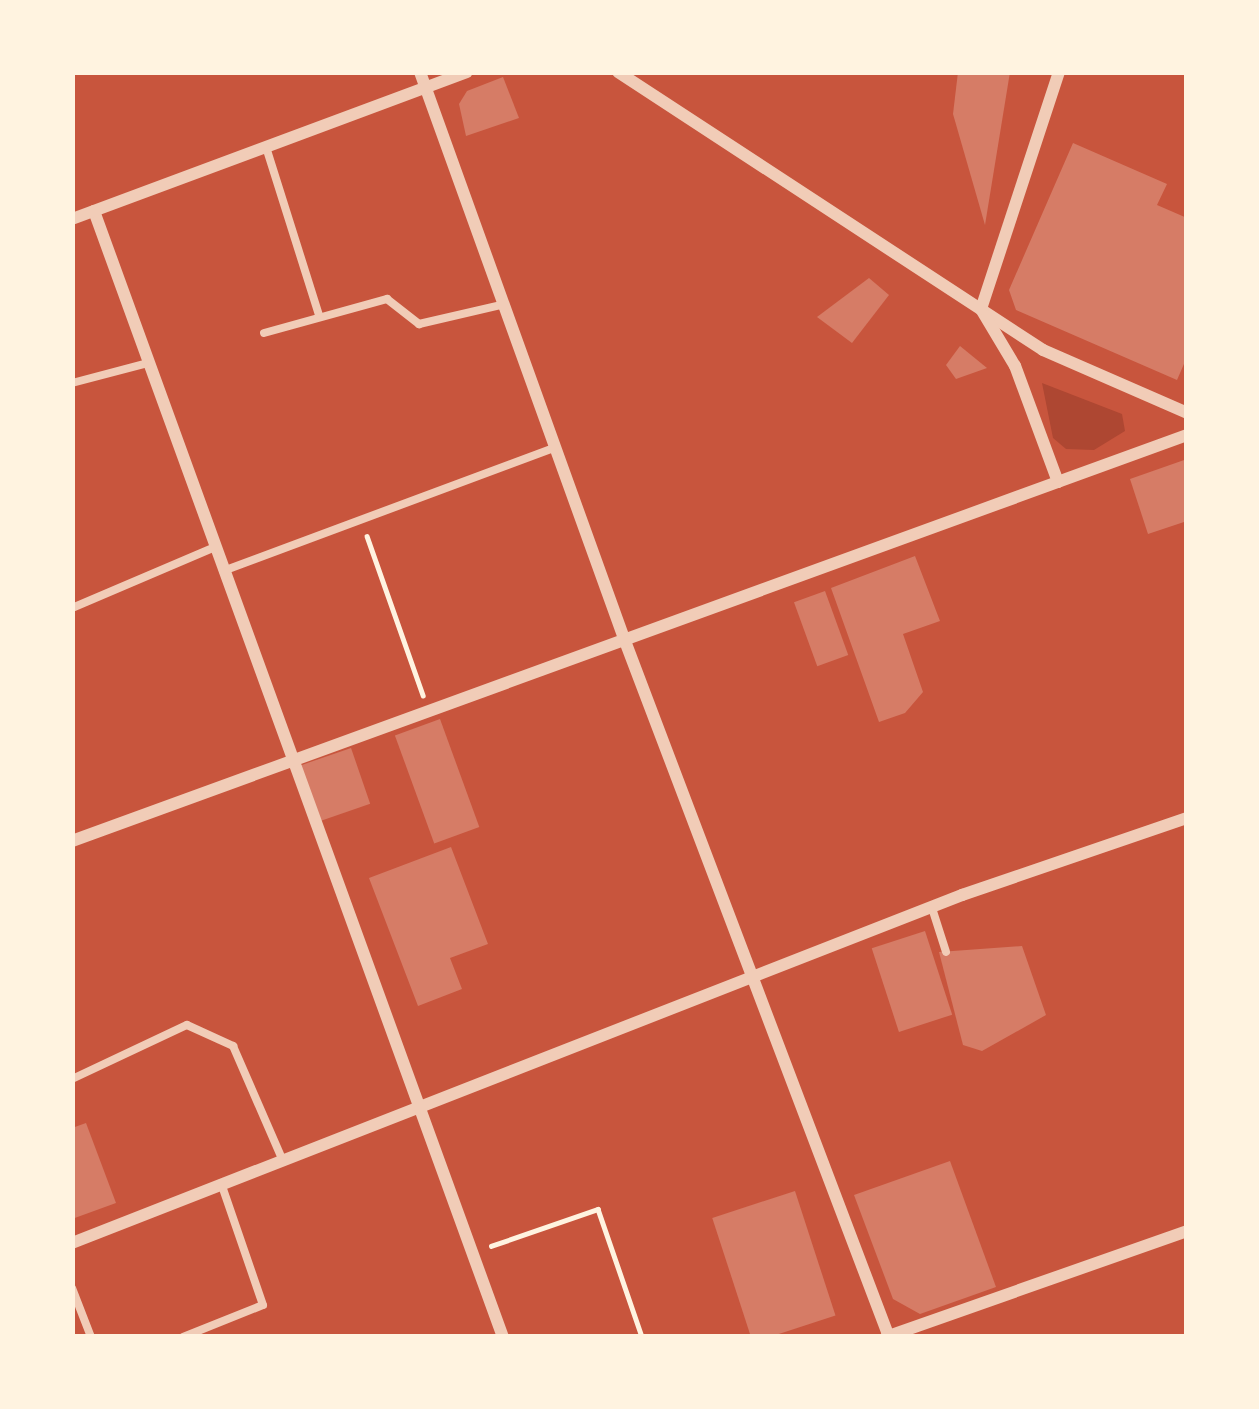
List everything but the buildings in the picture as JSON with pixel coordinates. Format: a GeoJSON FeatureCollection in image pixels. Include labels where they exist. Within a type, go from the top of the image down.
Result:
{"type":"FeatureCollection","features":[{"type":"Feature","properties":{"kind":"street"},"geometry":{"type":"LineString","coordinates":[[420,72],[625,641],[757,976],[888,1337],[1187,1231]]}},
{"type":"Feature","properties":{"kind":"street"},"geometry":{"type":"LineString","coordinates":[[72,219],[467,72]]}},
{"type":"Feature","properties":{"kind":"street"},"geometry":{"type":"LineString","coordinates":[[618,72],[1043,350],[1187,413]]}},
{"type":"Feature","properties":{"kind":"street"},"geometry":{"type":"LineString","coordinates":[[1058,482],[1015,366],[981,309],[1059,72]]}},
{"type":"Feature","properties":{"kind":"street"},"geometry":{"type":"LineString","coordinates":[[94,211],[221,572],[426,1108],[503,1337]]}},
{"type":"Feature","properties":{"kind":"street"},"geometry":{"type":"LineString","coordinates":[[72,841],[296,762],[427,706],[625,641],[1187,435]]}},
{"type":"Feature","properties":{"kind":"street"},"geometry":{"type":"LineString","coordinates":[[72,1243],[932,907],[1187,818]]}},
{"type":"Feature","properties":{"kind":"lane"},"geometry":{"type":"LineString","coordinates":[[266,147],[319,315]]}},
{"type":"Feature","properties":{"kind":"lane"},"geometry":{"type":"LineString","coordinates":[[264,333],[387,299],[418,324],[505,304]]}},
{"type":"Feature","properties":{"kind":"lane"},"geometry":{"type":"LineString","coordinates":[[72,383],[148,363]]}},
{"type":"Feature","properties":{"kind":"lane"},"geometry":{"type":"LineString","coordinates":[[221,572],[556,447]]}},
{"type":"Feature","properties":{"kind":"lane"},"geometry":{"type":"LineString","coordinates":[[72,608],[213,548]]}},
{"type":"Feature","properties":{"kind":"lane"},"geometry":{"type":"LineString","coordinates":[[932,907],[946,952]]}},
{"type":"Feature","properties":{"kind":"lane"},"geometry":{"type":"LineString","coordinates":[[72,1078],[187,1025],[233,1046],[283,1161]]}},
{"type":"Feature","properties":{"kind":"lane"},"geometry":{"type":"LineString","coordinates":[[183,1337],[263,1305],[221,1183]]}},
{"type":"Feature","properties":{"kind":"lane"},"geometry":{"type":"LineString","coordinates":[[72,1288],[91,1337]]}},
{"type":"Feature","properties":{"kind":"path"},"geometry":{"type":"LineString","coordinates":[[361,519],[427,706]]}},
{"type":"Feature","properties":{"kind":"path"},"geometry":{"type":"LineString","coordinates":[[475,1252],[598,1210],[642,1337]]}},
{"type":"Feature","properties":{"kind":"shaded area"},"geometry":{"type":"Polygon","coordinates":[[[1042,383],[1122,414],[1125,431],[1094,450],[1066,449],[1053,438],[1042,383]]]}}]}
